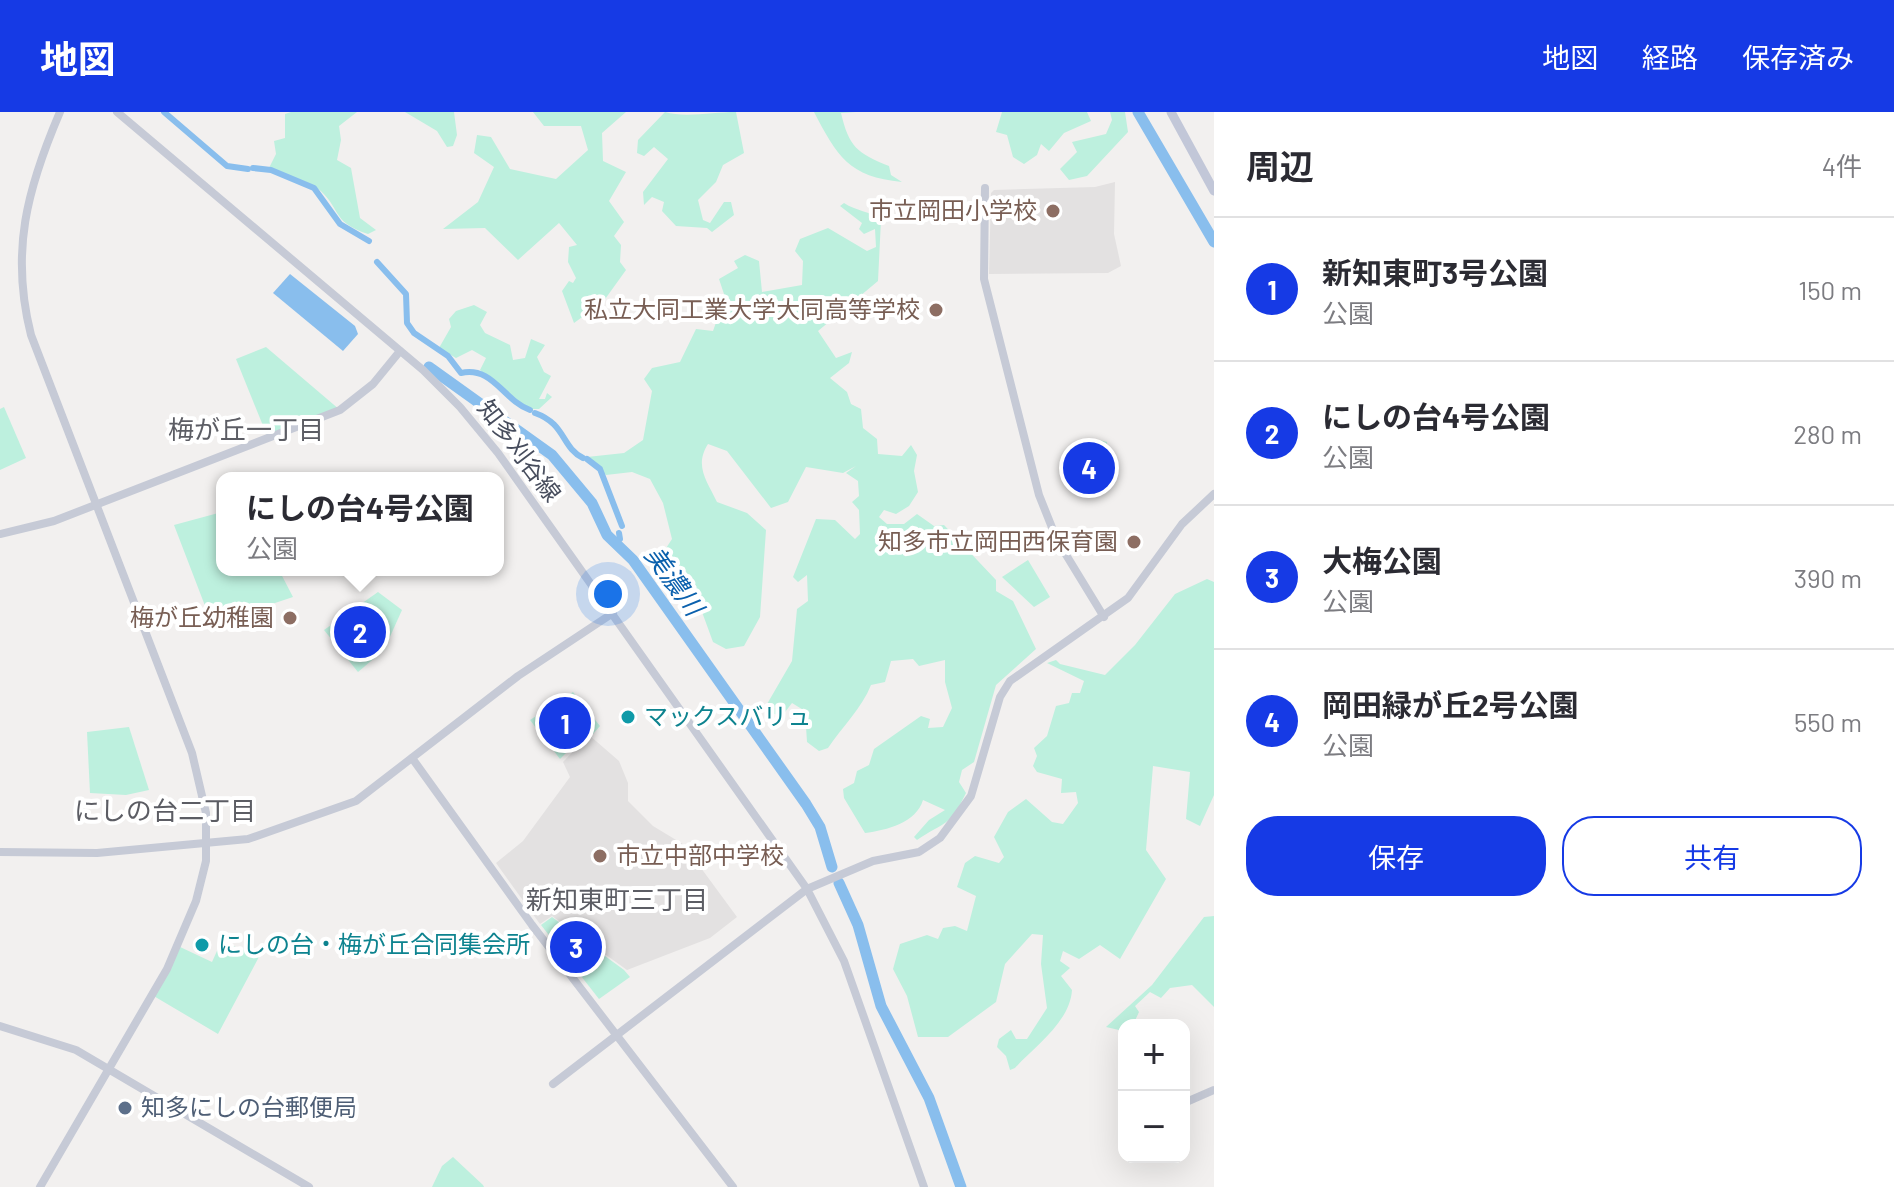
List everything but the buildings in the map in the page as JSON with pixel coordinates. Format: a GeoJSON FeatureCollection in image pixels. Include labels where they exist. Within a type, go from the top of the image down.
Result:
{"type":"FeatureCollection","features":[{"type":"Feature","properties":{"kind":"main road"},"geometry":{"type":"LineString","coordinates":[[1171,112],[1214,191]]}},
{"type":"Feature","properties":{"kind":"street"},"geometry":{"type":"LineString","coordinates":[[40,1187],[109,1070],[187,927],[206,861],[206,813],[192,753],[31,335],[20,284],[20,248],[25,215],[36,173],[60,112]]}},
{"type":"Feature","properties":{"kind":"street","name":"知多刈谷線"},"geometry":{"type":"LineString","coordinates":[[117,112],[400,351],[477,425],[807,889],[844,961],[924,1187]]}},
{"type":"Feature","properties":{"kind":"street"},"geometry":{"type":"LineString","coordinates":[[985,188],[984,279],[1039,495],[1057,540],[1104,617]]}},
{"type":"Feature","properties":{"kind":"street"},"geometry":{"type":"LineString","coordinates":[[0,534],[54,521],[340,410],[373,384],[400,351]]}},
{"type":"Feature","properties":{"kind":"street"},"geometry":{"type":"LineString","coordinates":[[553,1084],[807,889],[873,861],[919,852],[940,838],[960,814],[975,787],[996,708],[1010,681],[1128,598],[1182,524],[1214,494]]}},
{"type":"Feature","properties":{"kind":"street"},"geometry":{"type":"LineString","coordinates":[[0,852],[97,853],[248,839],[356,801],[518,676],[613,613]]}},
{"type":"Feature","properties":{"kind":"street"},"geometry":{"type":"LineString","coordinates":[[412,758],[615,1035],[733,1187]]}},
{"type":"Feature","properties":{"kind":"street"},"geometry":{"type":"LineString","coordinates":[[0,1026],[51,1040],[109,1070],[309,1187]]}},
{"type":"Feature","properties":{"kind":"street"},"geometry":{"type":"LineString","coordinates":[[1190,1100],[1214,1090]]}},
{"type":"Feature","properties":{"kind":"shaded area","name":"市立岡田小学校"},"geometry":{"type":"Polygon","coordinates":[[[1115,182],[1114,234],[1121,266],[1108,273],[989,274],[991,193],[994,190],[1095,187],[1115,182]]]}},
{"type":"Feature","properties":{"kind":"shaded area","name":"市立中部中学校"},"geometry":{"type":"Polygon","coordinates":[[[589,735],[619,761],[628,783],[628,801],[653,826],[696,852],[701,868],[737,917],[710,938],[627,970],[552,916],[540,924],[496,863],[523,841],[570,777],[563,762],[589,735]]]}},
{"type":"Feature","properties":{"kind":"green space"},"geometry":{"type":"Polygon","coordinates":[[[357,112],[339,126],[341,140],[337,160],[351,168],[360,218],[376,230],[368,234],[347,224],[317,188],[268,170],[276,154],[274,141],[285,138],[285,114],[357,112]]]}},
{"type":"Feature","properties":{"kind":"green space"},"geometry":{"type":"Polygon","coordinates":[[[405,112],[454,112],[457,135],[453,146],[447,147],[437,131],[405,112]]]}},
{"type":"Feature","properties":{"kind":"green space"},"geometry":{"type":"Polygon","coordinates":[[[533,112],[626,112],[602,133],[603,161],[626,172],[609,201],[624,222],[614,236],[621,245],[620,262],[626,270],[603,302],[574,323],[562,291],[569,281],[573,283],[576,278],[568,262],[569,247],[577,245],[559,223],[518,260],[485,228],[443,229],[478,202],[494,167],[474,153],[477,135],[491,137],[510,169],[556,179],[588,150],[581,126],[544,126],[533,112]]]}},
{"type":"Feature","properties":{"kind":"green space"},"geometry":{"type":"Polygon","coordinates":[[[665,112],[690,115],[736,112],[744,153],[723,165],[716,182],[698,200],[703,220],[710,223],[724,202],[731,202],[734,215],[712,232],[707,228],[676,226],[662,211],[664,202],[652,197],[644,205],[643,192],[668,159],[654,147],[644,156],[637,153],[638,140],[665,112]]]}},
{"type":"Feature","properties":{"kind":"green space"},"geometry":{"type":"Polygon","coordinates":[[[814,112],[856,112],[841,113],[851,141],[869,157],[889,166],[891,175],[902,182],[869,175],[847,162],[830,141],[814,112]]]}},
{"type":"Feature","properties":{"kind":"green space"},"geometry":{"type":"Polygon","coordinates":[[[1002,112],[1087,112],[1091,121],[1064,133],[1049,151],[1041,144],[1037,155],[1024,164],[1013,157],[1007,135],[996,132],[1002,112]]]}},
{"type":"Feature","properties":{"kind":"green space"},"geometry":{"type":"Polygon","coordinates":[[[1110,112],[1125,112],[1128,132],[1087,176],[1069,180],[1060,169],[1077,152],[1072,142],[1106,134],[1112,120],[1110,112]]]}},
{"type":"Feature","properties":{"kind":"green space"},"geometry":{"type":"Polygon","coordinates":[[[844,203],[881,220],[878,281],[818,331],[836,358],[852,352],[849,363],[830,378],[847,392],[851,404],[861,409],[863,428],[877,439],[878,454],[902,456],[911,445],[917,455],[914,471],[918,492],[909,506],[896,514],[884,510],[879,517],[887,524],[904,524],[917,514],[934,526],[944,525],[996,580],[996,591],[1013,601],[1036,649],[996,685],[974,762],[962,770],[959,782],[966,793],[955,812],[946,822],[917,840],[914,837],[929,820],[945,810],[923,800],[907,820],[865,833],[844,798],[843,789],[854,783],[857,771],[869,765],[874,749],[921,716],[930,719],[928,728],[943,727],[952,708],[945,682],[945,660],[919,666],[913,659],[891,661],[885,682],[871,685],[857,710],[828,748],[819,751],[807,742],[805,711],[792,703],[782,716],[763,711],[792,661],[797,609],[808,601],[807,575],[798,582],[793,577],[816,519],[835,520],[855,539],[860,534],[859,510],[852,502],[859,496],[858,481],[846,473],[856,466],[843,473],[806,467],[788,502],[771,508],[727,451],[708,444],[702,466],[717,502],[747,513],[766,530],[760,617],[744,646],[726,649],[713,642],[702,612],[687,608],[657,562],[672,539],[663,503],[650,479],[632,472],[606,475],[587,457],[624,453],[643,440],[652,391],[644,379],[652,368],[680,362],[696,329],[713,331],[725,297],[719,279],[738,268],[734,261],[745,255],[759,261],[762,292],[802,285],[803,261],[795,251],[800,239],[828,228],[867,251],[876,247],[875,229],[864,234],[859,229],[862,223],[840,206],[844,203]]]}},
{"type":"Feature","properties":{"kind":"green space"},"geometry":{"type":"Polygon","coordinates":[[[474,305],[487,312],[480,325],[485,333],[510,345],[513,360],[525,358],[531,339],[545,345],[537,357],[544,372],[551,376],[539,399],[545,399],[547,393],[552,397],[539,409],[518,403],[480,370],[486,358],[472,350],[456,358],[439,348],[451,327],[449,319],[456,311],[474,305]]]}},
{"type":"Feature","properties":{"kind":"green space"},"geometry":{"type":"Polygon","coordinates":[[[266,347],[340,410],[268,438],[236,359],[266,347]]]}},
{"type":"Feature","properties":{"kind":"green space"},"geometry":{"type":"Polygon","coordinates":[[[4,407],[26,458],[0,470],[0,409],[4,407]]]}},
{"type":"Feature","properties":{"kind":"green space"},"geometry":{"type":"Polygon","coordinates":[[[1099,440],[1107,442],[1108,486],[1078,495],[1066,449],[1099,440]]]}},
{"type":"Feature","properties":{"kind":"green space"},"geometry":{"type":"Polygon","coordinates":[[[216,514],[216,576],[282,576],[293,597],[212,624],[174,525],[216,514]]]}},
{"type":"Feature","properties":{"kind":"green space"},"geometry":{"type":"Polygon","coordinates":[[[1028,560],[1050,597],[1034,607],[1002,577],[1028,560]]]}},
{"type":"Feature","properties":{"kind":"green space"},"geometry":{"type":"Polygon","coordinates":[[[1207,579],[1214,582],[1214,795],[1200,826],[1186,819],[1190,772],[1153,766],[1146,850],[1166,879],[1120,959],[1100,945],[1079,959],[1063,951],[1060,961],[1070,968],[1061,976],[1072,990],[1070,1002],[1058,1023],[1010,1070],[1006,1056],[997,1047],[999,1039],[1011,1030],[1016,1039],[1027,1039],[1047,1008],[1041,964],[1043,935],[1032,934],[1005,964],[996,1002],[948,1037],[918,1037],[907,996],[893,969],[900,944],[927,935],[938,939],[943,928],[955,926],[967,931],[976,896],[957,887],[965,863],[975,856],[999,863],[1004,857],[994,837],[1008,812],[1026,799],[1052,822],[1063,824],[1078,803],[1076,792],[1061,793],[1062,779],[1037,772],[1033,766],[1037,756],[1034,748],[1047,736],[1056,706],[1069,703],[1072,693],[1080,693],[1084,681],[1047,663],[1056,660],[1060,664],[1105,675],[1135,645],[1175,594],[1207,579]]]}},
{"type":"Feature","properties":{"kind":"green space"},"geometry":{"type":"Polygon","coordinates":[[[378,592],[402,610],[384,650],[358,672],[324,630],[378,592]]]}},
{"type":"Feature","properties":{"kind":"green space"},"geometry":{"type":"Polygon","coordinates":[[[573,692],[600,726],[593,734],[588,731],[560,759],[530,720],[573,692]]]}},
{"type":"Feature","properties":{"kind":"green space"},"geometry":{"type":"Polygon","coordinates":[[[129,727],[149,790],[126,795],[90,793],[87,732],[129,727]]]}},
{"type":"Feature","properties":{"kind":"green space"},"geometry":{"type":"Polygon","coordinates":[[[1214,916],[1214,1007],[1192,985],[1170,988],[1161,998],[1150,992],[1135,1006],[1139,1012],[1136,1019],[1118,1019],[1118,1030],[1106,1027],[1152,985],[1204,917],[1214,916]]]}},
{"type":"Feature","properties":{"kind":"green space"},"geometry":{"type":"Polygon","coordinates":[[[552,917],[630,977],[599,999],[541,925],[552,917]]]}},
{"type":"Feature","properties":{"kind":"green space"},"geometry":{"type":"Polygon","coordinates":[[[221,942],[260,955],[218,1034],[152,995],[178,946],[212,962],[221,942]]]}},
{"type":"Feature","properties":{"kind":"green space"},"geometry":{"type":"Polygon","coordinates":[[[453,1157],[484,1187],[432,1187],[442,1166],[453,1157]]]}},
{"type":"Feature","properties":{"kind":"water"},"geometry":{"type":"Polygon","coordinates":[[[290,274],[355,326],[358,334],[343,351],[273,293],[290,274]]]}},
{"type":"Feature","properties":{"kind":"waterway"},"geometry":{"type":"LineString","coordinates":[[164,112],[227,166],[248,169]]}},
{"type":"Feature","properties":{"kind":"waterway"},"geometry":{"type":"LineString","coordinates":[[1138,112],[1214,242]]}},
{"type":"Feature","properties":{"kind":"waterway"},"geometry":{"type":"LineString","coordinates":[[253,168],[271,170],[314,188],[340,224],[369,241]]}},
{"type":"Feature","properties":{"kind":"waterway"},"geometry":{"type":"LineString","coordinates":[[377,262],[406,294],[407,323],[414,333],[448,356],[461,373],[481,374],[530,410]]}},
{"type":"Feature","properties":{"kind":"waterway","name":"美濃川"},"geometry":{"type":"LineString","coordinates":[[429,367],[552,455],[592,503],[607,535],[633,560],[806,804],[820,827],[832,867]]}},
{"type":"Feature","properties":{"kind":"waterway"},"geometry":{"type":"LineString","coordinates":[[535,413],[552,423],[583,458]]}},
{"type":"Feature","properties":{"kind":"waterway"},"geometry":{"type":"LineString","coordinates":[[587,459],[600,469],[622,526]]}},
{"type":"Feature","properties":{"kind":"waterway"},"geometry":{"type":"LineString","coordinates":[[619,533],[620,539]]}},
{"type":"Feature","properties":{"kind":"waterway","name":"美濃川"},"geometry":{"type":"LineString","coordinates":[[839,883],[858,925],[881,1006],[929,1098],[961,1187]]}},
{"type":"Feature","properties":{"kind":"place","name":"市立岡田小学校"},"geometry":{"type":"Point","coordinates":[1053,211]}},
{"type":"Feature","properties":{"kind":"place","name":"私立大同工業大学大同高等学校"},"geometry":{"type":"Point","coordinates":[936,310]}},
{"type":"Feature","properties":{"kind":"place","name":"岡田緑が丘2号公園"},"geometry":{"type":"Point","coordinates":[1089,468]}},
{"type":"Feature","properties":{"kind":"place","name":"知多市立岡田西保育園"},"geometry":{"type":"Point","coordinates":[1134,542]}},
{"type":"Feature","properties":{"kind":"place","name":"梅が丘幼稚園"},"geometry":{"type":"Point","coordinates":[290,618]}},
{"type":"Feature","properties":{"kind":"place","name":"にしの台4号公園"},"geometry":{"type":"Point","coordinates":[360,632]}},
{"type":"Feature","properties":{"kind":"place","name":"マックスバリュ"},"geometry":{"type":"Point","coordinates":[628,717]}},
{"type":"Feature","properties":{"kind":"place","name":"新知東町3号公園"},"geometry":{"type":"Point","coordinates":[565,723]}},
{"type":"Feature","properties":{"kind":"place","name":"市立中部中学校"},"geometry":{"type":"Point","coordinates":[600,856]}},
{"type":"Feature","properties":{"kind":"place","name":"にしの台・梅が丘合同集会所"},"geometry":{"type":"Point","coordinates":[202,945]}},
{"type":"Feature","properties":{"kind":"place","name":"大梅公園"},"geometry":{"type":"Point","coordinates":[576,947]}},
{"type":"Feature","properties":{"kind":"place","name":"知多にしの台郵便局"},"geometry":{"type":"Point","coordinates":[125,1108]}},
{"type":"Feature","properties":{"kind":"district","name":"梅が丘一丁目"},"geometry":{"type":"Point","coordinates":[246,430]}},
{"type":"Feature","properties":{"kind":"district","name":"にしの台二丁目"},"geometry":{"type":"Point","coordinates":[165,811]}},
{"type":"Feature","properties":{"kind":"district","name":"新知東町三丁目"},"geometry":{"type":"Point","coordinates":[617,900]}}]}
